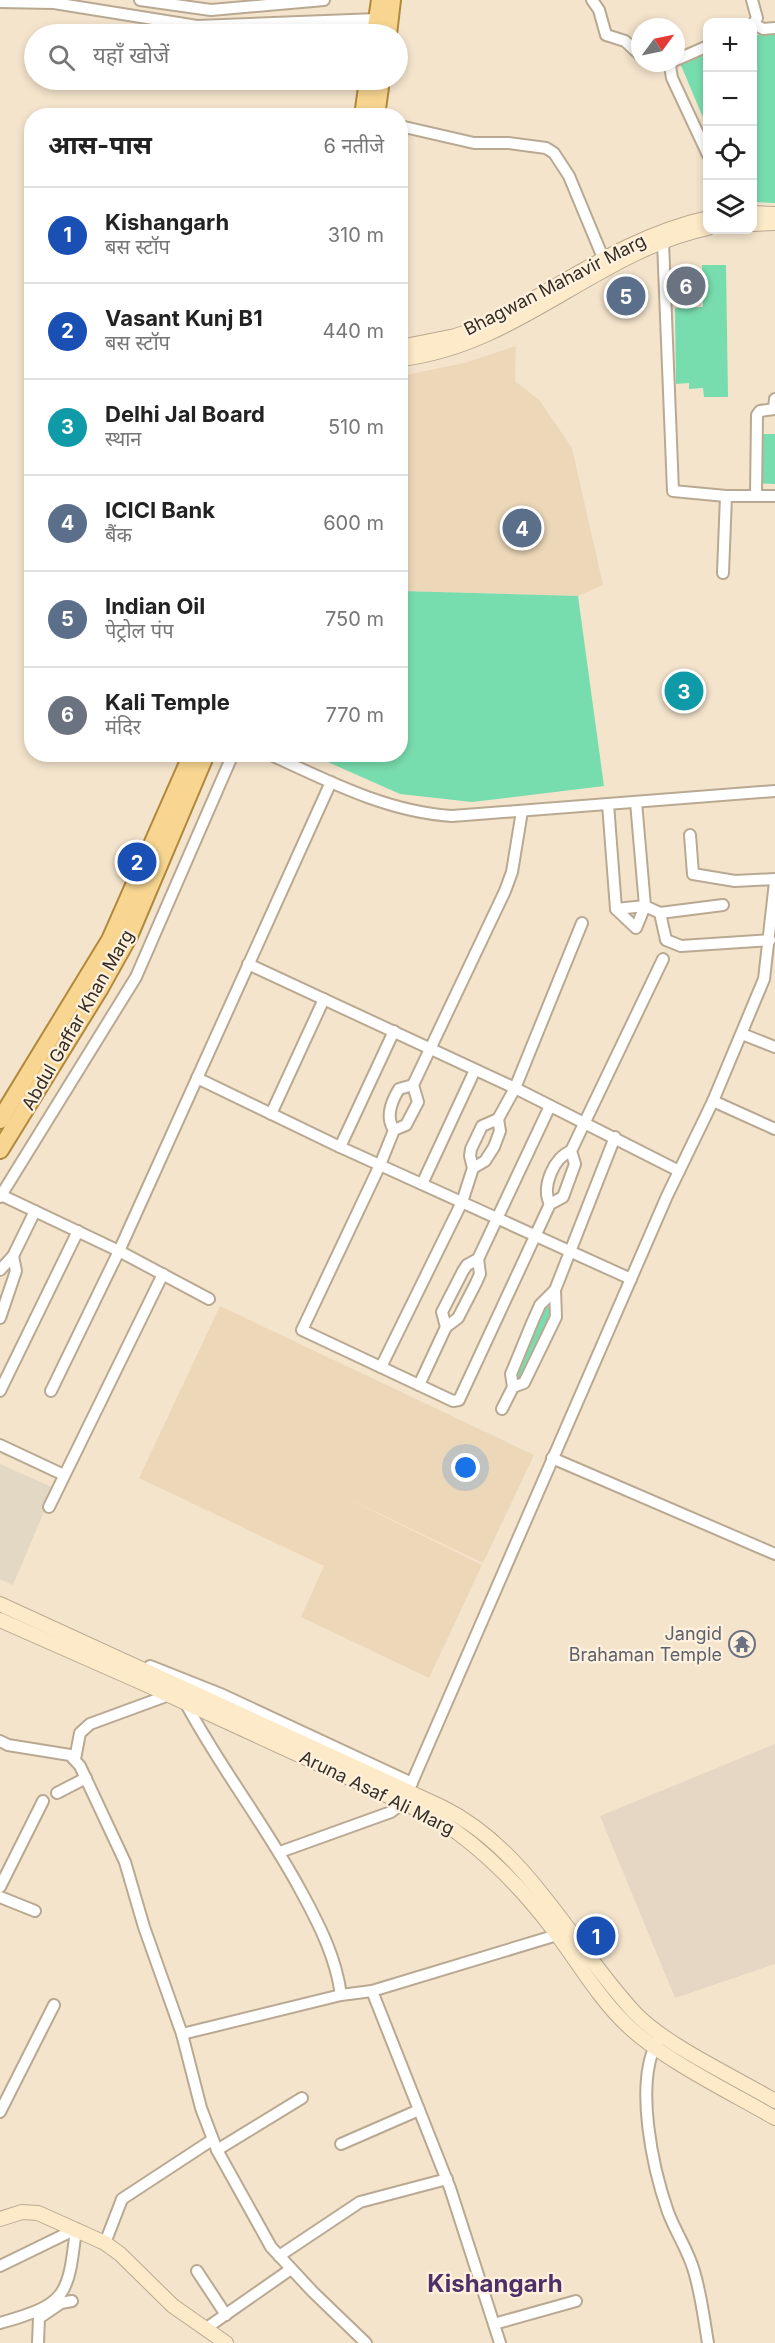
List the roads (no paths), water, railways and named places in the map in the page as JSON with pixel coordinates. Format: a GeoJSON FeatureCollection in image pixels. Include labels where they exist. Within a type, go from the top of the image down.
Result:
{"type":"FeatureCollection","features":[{"type":"Feature","properties":{"kind":"main road"},"geometry":{"type":"LineString","coordinates":[[376,24],[380,0]]}},
{"type":"Feature","properties":{"kind":"main road"},"geometry":{"type":"LineString","coordinates":[[389,24],[392,0]]}},
{"type":"Feature","properties":{"kind":"main road"},"geometry":{"type":"LineString","coordinates":[[364,108],[367,90]]}},
{"type":"Feature","properties":{"kind":"main road"},"geometry":{"type":"LineString","coordinates":[[377,108],[380,90]]}},
{"type":"Feature","properties":{"kind":"main road"},"geometry":{"type":"LineString","coordinates":[[757,213],[775,214]]}},
{"type":"Feature","properties":{"kind":"main road","name":"Bhagwan Mahavir Marg"},"geometry":{"type":"LineString","coordinates":[[408,358],[428,355],[486,336],[534,312],[606,264],[662,231],[703,219]]}},
{"type":"Feature","properties":{"kind":"main road"},"geometry":{"type":"LineString","coordinates":[[757,224],[775,223]]}},
{"type":"Feature","properties":{"kind":"main road","name":"Bhagwan Mahavir Marg"},"geometry":{"type":"LineString","coordinates":[[408,345],[455,336],[482,327],[606,264],[703,230]]}},
{"type":"Feature","properties":{"kind":"main road","name":"Abdul Gaffar Khan Marg"},"geometry":{"type":"LineString","coordinates":[[0,1120],[110,940],[188,762]]}},
{"type":"Feature","properties":{"kind":"main road","name":"Abdul Gaffar Khan Marg"},"geometry":{"type":"LineString","coordinates":[[0,1150],[100,988],[129,936],[203,762]]}},
{"type":"Feature","properties":{"kind":"main road","name":"Aruna Asaf Ali Marg"},"geometry":{"type":"LineString","coordinates":[[0,1604],[408,1793],[436,1818],[468,1839],[491,1859],[557,1935],[618,2015],[775,2118]]}},
{"type":"Feature","properties":{"kind":"main road","name":"Aruna Asaf Ali Marg"},"geometry":{"type":"LineString","coordinates":[[0,1620],[185,1702],[457,1814],[495,1842],[528,1879],[618,1994],[658,2040],[775,2101]]}},
{"type":"Feature","properties":{"kind":"main road"},"geometry":{"type":"LineString","coordinates":[[0,2219],[22,2212],[38,2213],[105,2243],[120,2254],[167,2300],[226,2343]]}},
{"type":"Feature","properties":{"kind":"street"},"geometry":{"type":"LineString","coordinates":[[140,0],[198,9],[220,4],[324,0]]}},
{"type":"Feature","properties":{"kind":"street"},"geometry":{"type":"LineString","coordinates":[[592,0],[599,10],[606,35],[625,41],[631,47]]}},
{"type":"Feature","properties":{"kind":"street"},"geometry":{"type":"LineString","coordinates":[[752,0],[757,18]]}},
{"type":"Feature","properties":{"kind":"street"},"geometry":{"type":"LineString","coordinates":[[0,2],[51,1],[185,24]]}},
{"type":"Feature","properties":{"kind":"street"},"geometry":{"type":"LineString","coordinates":[[757,27],[763,29],[775,28]]}},
{"type":"Feature","properties":{"kind":"street"},"geometry":{"type":"LineString","coordinates":[[685,56],[703,48]]}},
{"type":"Feature","properties":{"kind":"street"},"geometry":{"type":"LineString","coordinates":[[671,72],[703,144]]}},
{"type":"Feature","properties":{"kind":"street"},"geometry":{"type":"LineString","coordinates":[[408,128],[474,143],[508,143],[546,148],[554,153],[569,176],[606,264]]}},
{"type":"Feature","properties":{"kind":"street"},"geometry":{"type":"LineString","coordinates":[[663,242],[672,487],[676,493],[775,496]]}},
{"type":"Feature","properties":{"kind":"street"},"geometry":{"type":"LineString","coordinates":[[756,496],[757,415],[760,411],[774,410],[775,399]]}},
{"type":"Feature","properties":{"kind":"street"},"geometry":{"type":"LineString","coordinates":[[723,573],[726,496]]}},
{"type":"Feature","properties":{"kind":"street"},"geometry":{"type":"LineString","coordinates":[[209,1299],[119,1251],[1,1196],[136,978],[230,762]]}},
{"type":"Feature","properties":{"kind":"street"},"geometry":{"type":"LineString","coordinates":[[287,762],[331,782],[412,811],[433,815],[452,816],[775,791]]}},
{"type":"Feature","properties":{"kind":"street"},"geometry":{"type":"LineString","coordinates":[[51,1391],[119,1251],[331,782]]}},
{"type":"Feature","properties":{"kind":"street"},"geometry":{"type":"LineString","coordinates":[[608,804],[616,909],[636,927],[645,906],[636,802]]}},
{"type":"Feature","properties":{"kind":"street"},"geometry":{"type":"LineString","coordinates":[[394,1130],[406,1125],[411,1118],[418,1102],[413,1085],[505,891],[512,872],[522,811]]}},
{"type":"Feature","properties":{"kind":"street"},"geometry":{"type":"LineString","coordinates":[[280,1852],[391,1812],[408,1793],[552,1458],[742,1034],[764,979],[775,880],[735,881],[693,874],[690,835]]}},
{"type":"Feature","properties":{"kind":"street"},"geometry":{"type":"LineString","coordinates":[[616,909],[645,906],[660,913],[723,905]]}},
{"type":"Feature","properties":{"kind":"street"},"geometry":{"type":"LineString","coordinates":[[660,913],[666,940],[681,946],[770,940]]}},
{"type":"Feature","properties":{"kind":"street"},"geometry":{"type":"LineString","coordinates":[[381,1367],[462,1202],[473,1168],[471,1149],[482,1126],[498,1119],[515,1088],[582,923]]}},
{"type":"Feature","properties":{"kind":"street"},"geometry":{"type":"LineString","coordinates":[[550,1204],[546,1190],[548,1181],[561,1156],[571,1150],[663,960]]}},
{"type":"Feature","properties":{"kind":"street"},"geometry":{"type":"LineString","coordinates":[[248,964],[584,1121],[679,1171]]}},
{"type":"Feature","properties":{"kind":"street"},"geometry":{"type":"LineString","coordinates":[[271,1114],[324,999]]}},
{"type":"Feature","properties":{"kind":"street"},"geometry":{"type":"LineString","coordinates":[[340,1147],[394,1031]]}},
{"type":"Feature","properties":{"kind":"street"},"geometry":{"type":"LineString","coordinates":[[742,1034],[775,1047]]}},
{"type":"Feature","properties":{"kind":"street"},"geometry":{"type":"LineString","coordinates":[[422,1184],[475,1070]]}},
{"type":"Feature","properties":{"kind":"street"},"geometry":{"type":"LineString","coordinates":[[197,1078],[340,1147],[631,1279]]}},
{"type":"Feature","properties":{"kind":"street"},"geometry":{"type":"LineString","coordinates":[[413,1085],[399,1089],[395,1096],[389,1118],[394,1130],[380,1165],[302,1330],[453,1401],[460,1398],[550,1204],[563,1197],[571,1179],[575,1161],[571,1150]]}},
{"type":"Feature","properties":{"kind":"street"},"geometry":{"type":"LineString","coordinates":[[713,1101],[775,1129]]}},
{"type":"Feature","properties":{"kind":"street"},"geometry":{"type":"LineString","coordinates":[[446,1327],[442,1312],[463,1271],[467,1265],[478,1259],[499,1219],[550,1106]]}},
{"type":"Feature","properties":{"kind":"street"},"geometry":{"type":"LineString","coordinates":[[473,1168],[485,1161],[494,1147],[500,1131],[498,1119]]}},
{"type":"Feature","properties":{"kind":"street"},"geometry":{"type":"LineString","coordinates":[[502,1409],[513,1387],[510,1374],[540,1305],[555,1290],[572,1252],[615,1137]]}},
{"type":"Feature","properties":{"kind":"street"},"geometry":{"type":"LineString","coordinates":[[0,1270],[13,1256],[35,1211]]}},
{"type":"Feature","properties":{"kind":"street"},"geometry":{"type":"LineString","coordinates":[[0,1391],[78,1232]]}},
{"type":"Feature","properties":{"kind":"street"},"geometry":{"type":"LineString","coordinates":[[0,1318],[16,1271],[13,1256]]}},
{"type":"Feature","properties":{"kind":"street"},"geometry":{"type":"LineString","coordinates":[[420,1385],[446,1327],[458,1318],[476,1283],[480,1274],[478,1259]]}},
{"type":"Feature","properties":{"kind":"street"},"geometry":{"type":"LineString","coordinates":[[50,1508],[163,1274]]}},
{"type":"Feature","properties":{"kind":"street"},"geometry":{"type":"LineString","coordinates":[[513,1387],[524,1383],[556,1317],[555,1290]]}},
{"type":"Feature","properties":{"kind":"street"},"geometry":{"type":"LineString","coordinates":[[0,1445],[64,1475]]}},
{"type":"Feature","properties":{"kind":"street"},"geometry":{"type":"LineString","coordinates":[[552,1458],[775,1554]]}},
{"type":"Feature","properties":{"kind":"street"},"geometry":{"type":"LineString","coordinates":[[0,1597],[102,1646],[224,1695],[408,1793]]}},
{"type":"Feature","properties":{"kind":"street"},"geometry":{"type":"LineString","coordinates":[[169,1695],[90,1724],[80,1733],[75,1758],[121,1851],[144,1927],[182,2034],[201,2108],[214,2145],[266,2240],[291,2269],[366,2343]]}},
{"type":"Feature","properties":{"kind":"street"},"geometry":{"type":"LineString","coordinates":[[185,1702],[280,1852],[324,1935],[336,1966],[341,1995]]}},
{"type":"Feature","properties":{"kind":"street"},"geometry":{"type":"LineString","coordinates":[[0,1741],[8,1745],[62,1753],[75,1758]]}},
{"type":"Feature","properties":{"kind":"street"},"geometry":{"type":"LineString","coordinates":[[57,1793],[86,1778]]}},
{"type":"Feature","properties":{"kind":"street"},"geometry":{"type":"LineString","coordinates":[[0,1887],[43,1801]]}},
{"type":"Feature","properties":{"kind":"street"},"geometry":{"type":"LineString","coordinates":[[0,1897],[35,1911]]}},
{"type":"Feature","properties":{"kind":"street"},"geometry":{"type":"LineString","coordinates":[[182,2034],[341,1995],[372,1991],[557,1935]]}},
{"type":"Feature","properties":{"kind":"street"},"geometry":{"type":"LineString","coordinates":[[372,1991],[447,2179],[500,2343]]}},
{"type":"Feature","properties":{"kind":"street"},"geometry":{"type":"LineString","coordinates":[[0,2112],[54,2005]]}},
{"type":"Feature","properties":{"kind":"street"},"geometry":{"type":"LineString","coordinates":[[658,2040],[648,2088],[652,2150],[669,2213],[694,2271],[708,2343]]}},
{"type":"Feature","properties":{"kind":"street"},"geometry":{"type":"LineString","coordinates":[[105,2243],[122,2199],[214,2145],[302,2098]]}},
{"type":"Feature","properties":{"kind":"street"},"geometry":{"type":"LineString","coordinates":[[341,2144],[419,2110]]}},
{"type":"Feature","properties":{"kind":"street"},"geometry":{"type":"LineString","coordinates":[[279,2256],[360,2202],[447,2179]]}},
{"type":"Feature","properties":{"kind":"street"},"geometry":{"type":"LineString","coordinates":[[0,2266],[76,2229]]}},
{"type":"Feature","properties":{"kind":"street"},"geometry":{"type":"LineString","coordinates":[[0,2323],[36,2313],[48,2307],[61,2293],[70,2277],[76,2229]]}},
{"type":"Feature","properties":{"kind":"street"},"geometry":{"type":"LineString","coordinates":[[205,2329],[291,2269]]}},
{"type":"Feature","properties":{"kind":"street"},"geometry":{"type":"LineString","coordinates":[[197,2271],[226,2315]]}},
{"type":"Feature","properties":{"kind":"street"},"geometry":{"type":"LineString","coordinates":[[38,2343],[39,2318],[61,2303],[72,2301]]}},
{"type":"Feature","properties":{"kind":"street"},"geometry":{"type":"LineString","coordinates":[[494,2324],[576,2301]]}},
{"type":"Feature","properties":{"kind":"place","name":"Kali Temple"},"geometry":{"type":"Point","coordinates":[686,286]}},
{"type":"Feature","properties":{"kind":"place","name":"Indian Oil"},"geometry":{"type":"Point","coordinates":[626,296]}},
{"type":"Feature","properties":{"kind":"place","name":"ICICI Bank"},"geometry":{"type":"Point","coordinates":[522,528]}},
{"type":"Feature","properties":{"kind":"place","name":"Delhi Jal Board"},"geometry":{"type":"Point","coordinates":[684,691]}},
{"type":"Feature","properties":{"kind":"place","name":"Vasant Kunj B1"},"geometry":{"type":"Point","coordinates":[137,862]}},
{"type":"Feature","properties":{"kind":"place","name":"Jangid Brahaman Temple"},"geometry":{"type":"Point","coordinates":[742,1644]}},
{"type":"Feature","properties":{"kind":"place","name":"Kishangarh"},"geometry":{"type":"Point","coordinates":[596,1936]}},
{"type":"Feature","properties":{"kind":"district","name":"Kishangarh"},"geometry":{"type":"Point","coordinates":[495,2284]}}]}
